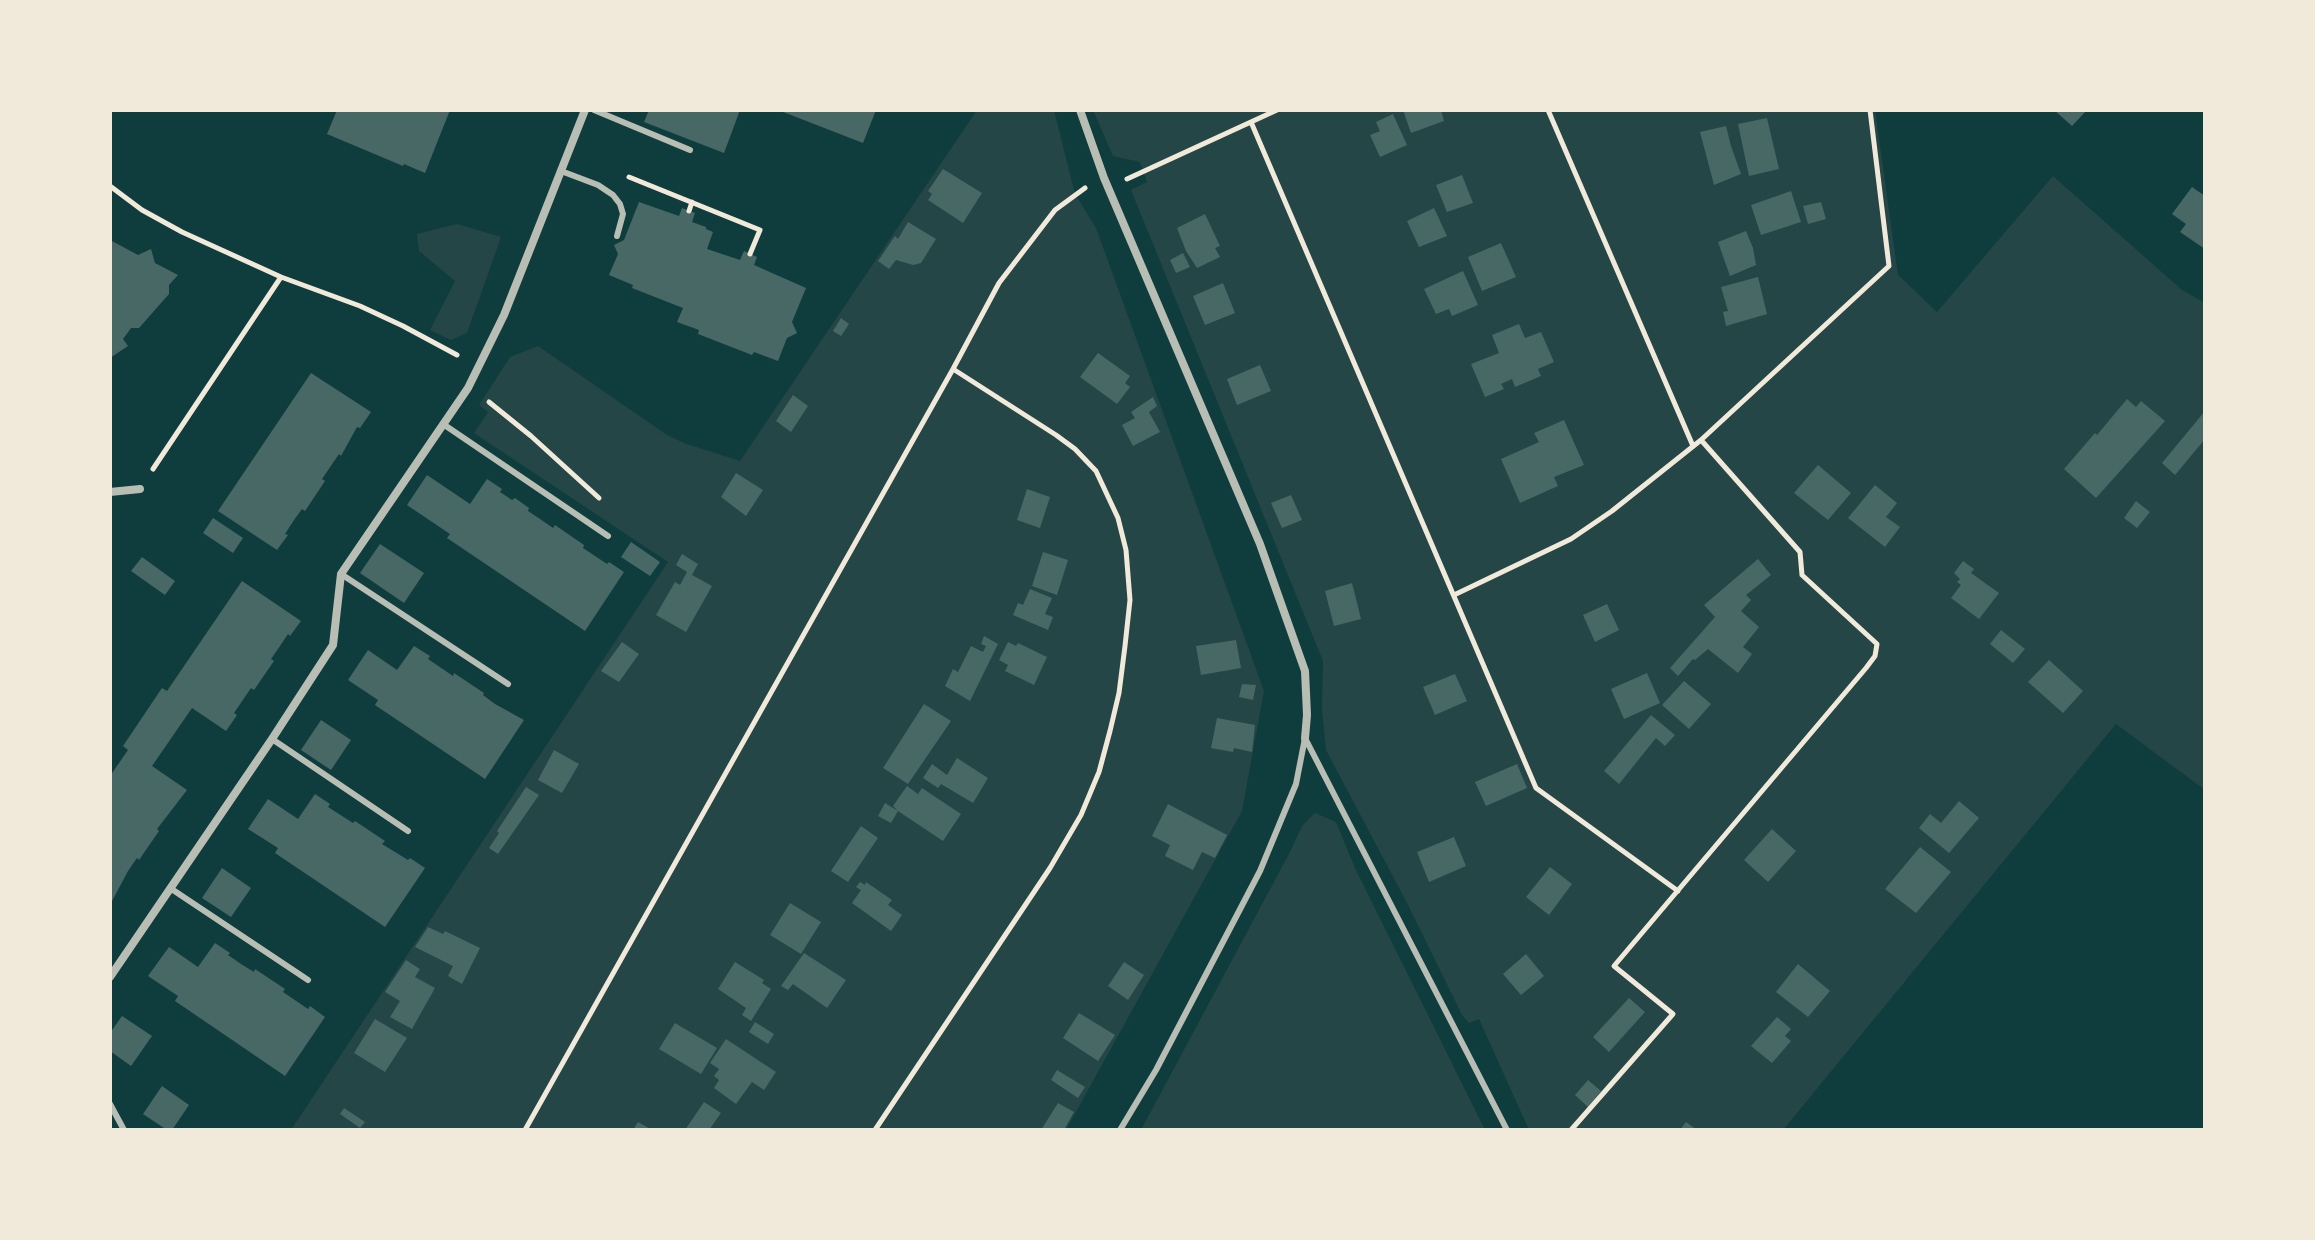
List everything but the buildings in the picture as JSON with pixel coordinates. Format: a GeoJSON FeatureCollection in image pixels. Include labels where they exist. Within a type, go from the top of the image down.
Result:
{"type":"FeatureCollection","features":[{"type":"Feature","properties":{"kind":"street"},"geometry":{"type":"LineString","coordinates":[[110,977],[333,645],[341,574],[468,388],[504,315],[585,110]]}},
{"type":"Feature","properties":{"kind":"street"},"geometry":{"type":"LineString","coordinates":[[1080,110],[1104,178],[1260,544],[1305,671],[1305,738]]}},
{"type":"Feature","properties":{"kind":"street"},"geometry":{"type":"LineString","coordinates":[[110,492],[140,489]]}},
{"type":"Feature","properties":{"kind":"lane"},"geometry":{"type":"LineString","coordinates":[[594,110],[690,150]]}},
{"type":"Feature","properties":{"kind":"lane"},"geometry":{"type":"LineString","coordinates":[[561,171],[598,185],[613,195],[623,214],[617,236]]}},
{"type":"Feature","properties":{"kind":"lane"},"geometry":{"type":"LineString","coordinates":[[443,424],[608,536]]}},
{"type":"Feature","properties":{"kind":"lane"},"geometry":{"type":"LineString","coordinates":[[341,574],[508,684]]}},
{"type":"Feature","properties":{"kind":"lane"},"geometry":{"type":"LineString","coordinates":[[1120,1130],[1156,1070],[1260,871],[1296,784],[1305,738]]}},
{"type":"Feature","properties":{"kind":"lane"},"geometry":{"type":"LineString","coordinates":[[1305,738],[1507,1130]]}},
{"type":"Feature","properties":{"kind":"lane"},"geometry":{"type":"LineString","coordinates":[[272,739],[408,831]]}},
{"type":"Feature","properties":{"kind":"lane"},"geometry":{"type":"LineString","coordinates":[[170,888],[308,980]]}},
{"type":"Feature","properties":{"kind":"lane"},"geometry":{"type":"LineString","coordinates":[[110,1104],[124,1130]]}},
{"type":"Feature","properties":{"kind":"path"},"geometry":{"type":"LineString","coordinates":[[1108,187],[1277,110]]}},
{"type":"Feature","properties":{"kind":"path"},"geometry":{"type":"LineString","coordinates":[[1548,110],[1693,446]]}},
{"type":"Feature","properties":{"kind":"path"},"geometry":{"type":"LineString","coordinates":[[1454,595],[1571,539],[1646,485],[1701,440],[1889,266],[1870,110]]}},
{"type":"Feature","properties":{"kind":"path"},"geometry":{"type":"LineString","coordinates":[[1251,122],[1536,788],[1678,891]]}},
{"type":"Feature","properties":{"kind":"path"},"geometry":{"type":"LineString","coordinates":[[623,175],[760,230],[750,254]]}},
{"type":"Feature","properties":{"kind":"path"},"geometry":{"type":"LineString","coordinates":[[525,1130],[999,283],[1055,210],[1075,194],[1104,178]]}},
{"type":"Feature","properties":{"kind":"path"},"geometry":{"type":"LineString","coordinates":[[110,186],[142,210],[182,232],[281,277],[360,306],[478,368]]}},
{"type":"Feature","properties":{"kind":"path"},"geometry":{"type":"LineString","coordinates":[[689,211],[692,202]]}},
{"type":"Feature","properties":{"kind":"path"},"geometry":{"type":"LineString","coordinates":[[140,489],[281,277]]}},
{"type":"Feature","properties":{"kind":"path"},"geometry":{"type":"LineString","coordinates":[[875,1130],[1050,868],[1081,815],[1099,772],[1119,693],[1130,600],[1126,550],[1118,518],[1096,471],[1056,435],[953,369]]}},
{"type":"Feature","properties":{"kind":"path"},"geometry":{"type":"LineString","coordinates":[[468,388],[531,436],[607,505]]}},
{"type":"Feature","properties":{"kind":"path"},"geometry":{"type":"LineString","coordinates":[[1571,1130],[1673,1014],[1614,966],[1875,656],[1877,644],[1802,575],[1800,552],[1701,440]]}},
{"type":"Feature","properties":{"kind":"shaded area"},"geometry":{"type":"Polygon","coordinates":[[[977,110],[1054,110],[1075,194],[1096,228],[1264,691],[1242,811],[1066,1130],[291,1130],[668,562],[474,433],[488,412],[479,405],[510,357],[538,346],[667,435],[740,461],[977,110]]]}},
{"type":"Feature","properties":{"kind":"shaded area"},"geometry":{"type":"Polygon","coordinates":[[[1093,110],[1875,110],[1898,275],[1937,312],[2053,176],[2182,290],[2205,303],[2205,790],[2116,724],[1783,1130],[1529,1130],[1479,1019],[1469,1023],[1462,1015],[1326,750],[1322,709],[1323,661],[1131,190],[1147,182],[1140,162],[1113,156],[1093,110]]]}},
{"type":"Feature","properties":{"kind":"shaded area"},"geometry":{"type":"Polygon","coordinates":[[[457,224],[501,237],[467,333],[451,340],[430,330],[455,281],[419,251],[417,234],[457,224]]]}},
{"type":"Feature","properties":{"kind":"shaded area"},"geometry":{"type":"Polygon","coordinates":[[[1315,813],[1336,822],[1355,868],[1485,1130],[1141,1130],[1302,826],[1315,813]]]}}]}
